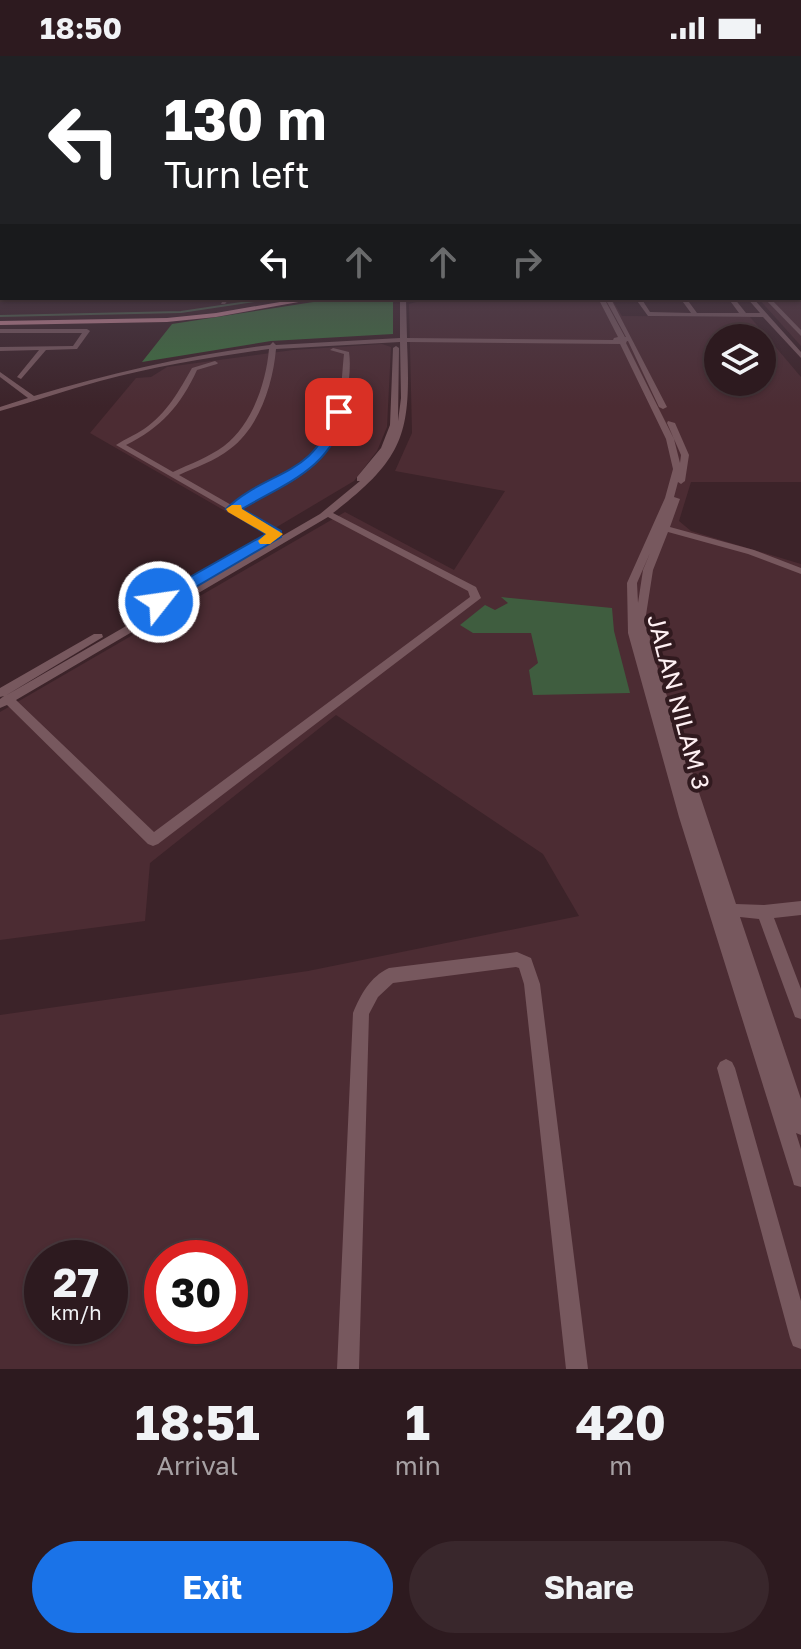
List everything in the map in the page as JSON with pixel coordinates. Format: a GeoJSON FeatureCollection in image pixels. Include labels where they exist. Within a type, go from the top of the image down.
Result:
{"type":"FeatureCollection","features":[{"type":"Feature","properties":{"kind":"main road"},"geometry":{"type":"LineString","coordinates":[[0,321],[155,316],[276,300]]}},
{"type":"Feature","properties":{"kind":"main road"},"geometry":{"type":"LineString","coordinates":[[0,321],[167,320],[305,300]]}},
{"type":"Feature","properties":{"kind":"street"},"geometry":{"type":"LineString","coordinates":[[3,699],[327,513],[368,482],[384,465],[402,428],[400,300]]}},
{"type":"Feature","properties":{"kind":"street"},"geometry":{"type":"LineString","coordinates":[[602,300],[609,300],[626,340],[602,300]]}},
{"type":"Feature","properties":{"kind":"street"},"geometry":{"type":"LineString","coordinates":[[639,300],[648,314],[765,315]]}},
{"type":"Feature","properties":{"kind":"street"},"geometry":{"type":"LineString","coordinates":[[684,300],[695,314]]}},
{"type":"Feature","properties":{"kind":"street"},"geometry":{"type":"LineString","coordinates":[[733,300],[744,315]]}},
{"type":"Feature","properties":{"kind":"street"},"geometry":{"type":"LineString","coordinates":[[752,300],[801,356]]}},
{"type":"Feature","properties":{"kind":"street"},"geometry":{"type":"LineString","coordinates":[[769,300],[799,331]]}},
{"type":"Feature","properties":{"kind":"street"},"geometry":{"type":"LineString","coordinates":[[777,329],[799,331]]}},
{"type":"Feature","properties":{"kind":"street"},"geometry":{"type":"LineString","coordinates":[[0,331],[86,330],[75,348],[0,349]]}},
{"type":"Feature","properties":{"kind":"street"},"geometry":{"type":"LineString","coordinates":[[3,699],[320,510],[360,480],[385,449],[394,425],[400,340]]}},
{"type":"Feature","properties":{"kind":"street"},"geometry":{"type":"LineString","coordinates":[[0,407],[31,396],[143,368],[273,348],[400,340],[626,340]]}},
{"type":"Feature","properties":{"kind":"street","name":"JALAN NILAM 3"},"geometry":{"type":"LineString","coordinates":[[626,340],[673,450],[677,469],[643,596],[641,615],[646,651],[801,1126]]}},
{"type":"Feature","properties":{"kind":"street"},"geometry":{"type":"LineString","coordinates":[[173,475],[227,447],[239,436],[262,395],[273,348]]}},
{"type":"Feature","properties":{"kind":"street"},"geometry":{"type":"LineString","coordinates":[[233,509],[304,468],[324,450],[336,429],[346,352],[337,349],[273,348],[196,367],[184,393],[161,421],[143,435],[120,445],[276,534]]}},
{"type":"Feature","properties":{"kind":"street"},"geometry":{"type":"LineString","coordinates":[[21,377],[44,349]]}},
{"type":"Feature","properties":{"kind":"street"},"geometry":{"type":"LineString","coordinates":[[0,374],[31,396]]}},
{"type":"Feature","properties":{"kind":"street"},"geometry":{"type":"LineString","coordinates":[[3,699],[153,840],[476,598],[472,589],[327,513]]}},
{"type":"Feature","properties":{"kind":"street"},"geometry":{"type":"LineString","coordinates":[[662,528],[751,552],[801,571]]}},
{"type":"Feature","properties":{"kind":"street","name":"JALAN NILAM 3"},"geometry":{"type":"LineString","coordinates":[[662,528],[632,583],[630,617],[634,642],[686,817],[801,1178]]}},
{"type":"Feature","properties":{"kind":"street"},"geometry":{"type":"LineString","coordinates":[[730,910],[764,912],[801,908]]}},
{"type":"Feature","properties":{"kind":"street"},"geometry":{"type":"LineString","coordinates":[[764,912],[801,1011]]}},
{"type":"Feature","properties":{"kind":"street"},"geometry":{"type":"LineString","coordinates":[[348,1369],[361,1013],[372,991],[389,976],[517,959],[525,963],[532,984],[577,1369]]}},
{"type":"Feature","properties":{"kind":"street"},"geometry":{"type":"LineString","coordinates":[[726,1068],[801,1338]]}},
{"type":"Feature","properties":{"kind":"shaded area"},"geometry":{"type":"Polygon","coordinates":[[[424,300],[612,300],[622,316],[750,317],[756,324],[704,324],[704,396],[776,396],[776,348],[801,377],[801,482],[691,482],[679,521],[691,531],[801,564],[801,1369],[0,1369],[0,1015],[308,971],[579,916],[543,854],[336,715],[150,863],[145,921],[0,940],[0,712],[345,512],[454,570],[505,491],[395,471],[412,433],[409,304],[424,300]]]}},
{"type":"Feature","properties":{"kind":"shaded area"},"geometry":{"type":"Polygon","coordinates":[[[760,300],[801,300],[801,346],[760,300]]]}},
{"type":"Feature","properties":{"kind":"shaded area"},"geometry":{"type":"Polygon","coordinates":[[[382,344],[391,347],[387,427],[377,451],[354,481],[265,534],[90,433],[136,378],[151,377],[167,367],[293,350],[382,344]]]}},
{"type":"Feature","properties":{"kind":"green space"},"geometry":{"type":"Polygon","coordinates":[[[326,300],[393,300],[393,334],[271,341],[142,362],[172,324],[326,300]]]}},
{"type":"Feature","properties":{"kind":"green space"},"geometry":{"type":"Polygon","coordinates":[[[501,597],[612,608],[614,631],[630,693],[533,695],[529,670],[538,663],[531,633],[473,633],[460,625],[485,605],[495,610],[508,603],[501,597]]]}},
{"type":"Feature","properties":{"kind":"waterway"},"geometry":{"type":"LineString","coordinates":[[0,316],[181,312],[261,300]]}},
{"type":"Feature","properties":{"kind":"slow traffic"},"geometry":{"type":"LineString","coordinates":[[236,507],[233,509],[276,534],[265,541]]}},
{"type":"Feature","properties":{"kind":"route"},"geometry":{"type":"LineString","coordinates":[[159,602],[276,534],[233,509],[315,460],[334,436],[339,412]]}}]}
